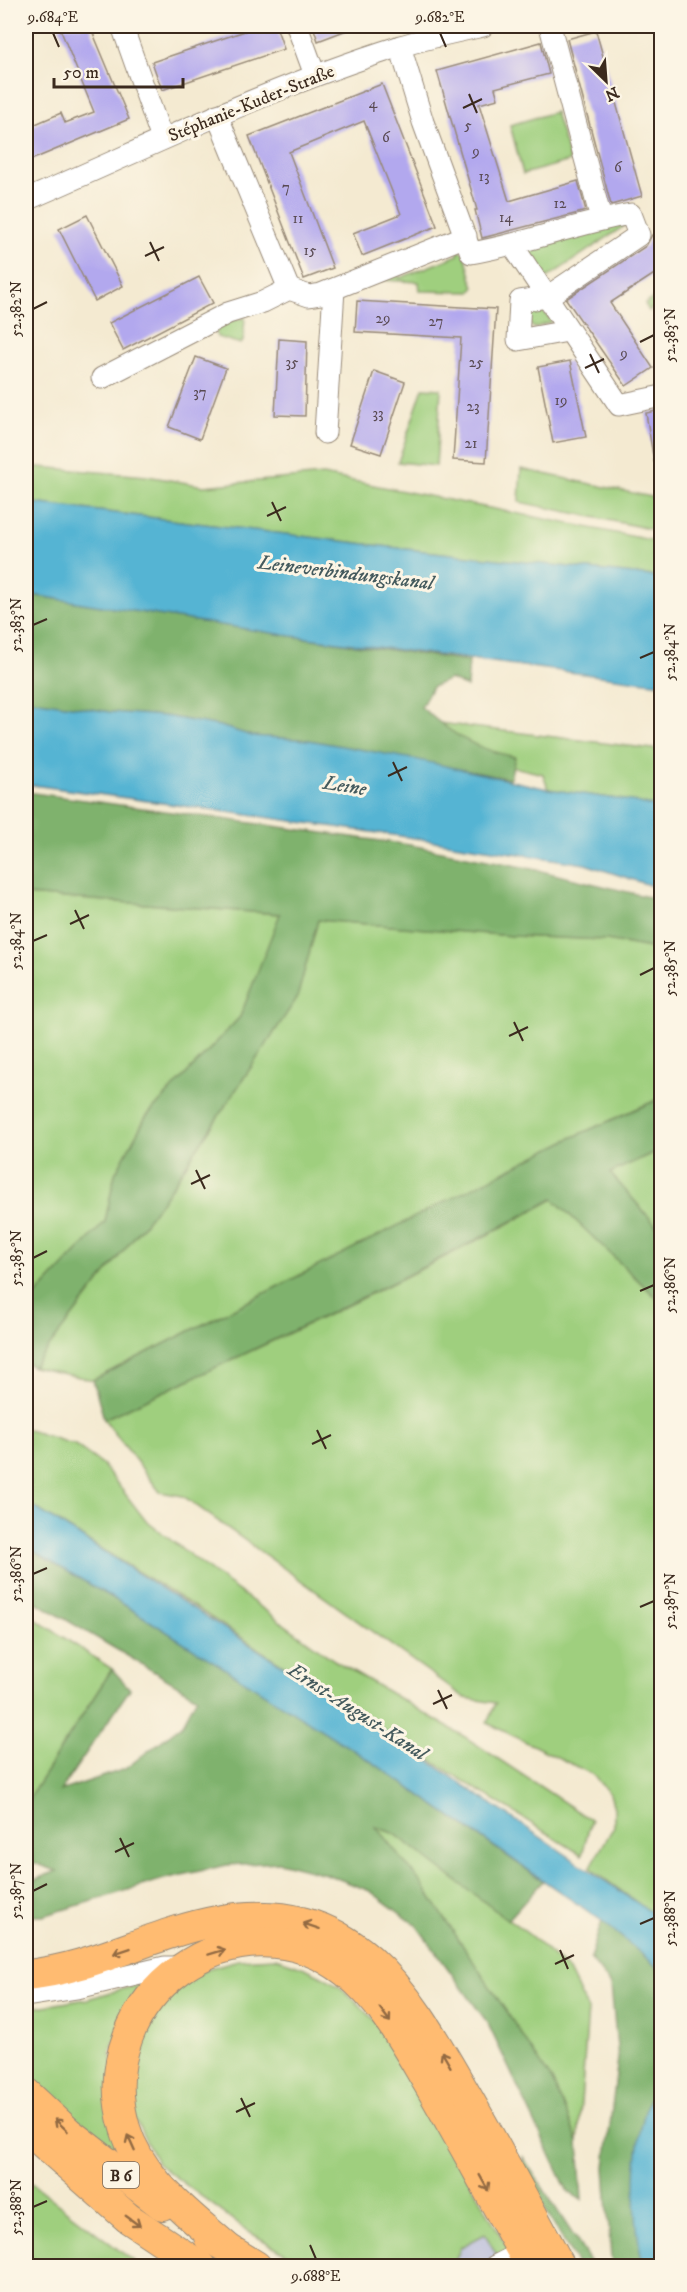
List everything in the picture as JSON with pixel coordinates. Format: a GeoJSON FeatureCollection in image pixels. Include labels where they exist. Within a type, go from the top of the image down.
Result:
{"type":"FeatureCollection","features":[{"type":"Feature","properties":{"kind":"highway"},"geometry":{"type":"LineString","coordinates":[[26,1975],[92,1961],[218,1921],[257,1917],[294,1920],[345,1939],[376,1962],[393,1980],[429,2030],[560,2266]]}},
{"type":"Feature","properties":{"kind":"highway"},"geometry":{"type":"LineString","coordinates":[[226,2247],[158,2185],[137,2157],[125,2129],[119,2101],[118,2076],[124,2045],[134,2020],[148,1999],[182,1967],[208,1954],[257,1943],[297,1948],[329,1961],[346,1972],[369,1993],[401,2037],[526,2259]]}},
{"type":"Feature","properties":{"kind":"highway","name":"B 6"},"geometry":{"type":"LineString","coordinates":[[26,2092],[68,2132],[144,2193],[256,2266]]}},
{"type":"Feature","properties":{"kind":"highway","name":"B 6"},"geometry":{"type":"LineString","coordinates":[[26,2128],[128,2218],[200,2266]]}},
{"type":"Feature","properties":{"kind":"street"},"geometry":{"type":"LineString","coordinates":[[122,26],[162,139]]}},
{"type":"Feature","properties":{"kind":"street"},"geometry":{"type":"LineString","coordinates":[[297,26],[315,75]]}},
{"type":"Feature","properties":{"kind":"street","name":"Stéphanie-Kuder-Straße"},"geometry":{"type":"LineString","coordinates":[[26,200],[217,115],[315,75],[400,46],[483,26]]}},
{"type":"Feature","properties":{"kind":"street"},"geometry":{"type":"LineString","coordinates":[[550,26],[601,219]]}},
{"type":"Feature","properties":{"kind":"street"},"geometry":{"type":"LineString","coordinates":[[400,46],[423,122],[471,253],[513,246],[601,219],[631,214],[639,235],[547,297],[520,301],[519,340],[568,331]]}},
{"type":"Feature","properties":{"kind":"street"},"geometry":{"type":"LineString","coordinates":[[217,115],[289,289],[309,297],[466,236]]}},
{"type":"Feature","properties":{"kind":"street"},"geometry":{"type":"LineString","coordinates":[[513,246],[619,405],[662,396]]}},
{"type":"Feature","properties":{"kind":"street"},"geometry":{"type":"LineString","coordinates":[[102,378],[228,313],[263,302],[289,289]]}},
{"type":"Feature","properties":{"kind":"street"},"geometry":{"type":"LineString","coordinates":[[325,433],[334,289]]}},
{"type":"Feature","properties":{"kind":"street"},"geometry":{"type":"LineString","coordinates":[[26,1996],[77,1988],[165,1967],[182,1967]]}},
{"type":"Feature","properties":{"kind":"street"},"geometry":{"type":"LineString","coordinates":[[495,2266],[526,2259]]}},
{"type":"Feature","properties":{"kind":"shaded area"},"geometry":{"type":"Polygon","coordinates":[[[485,2233],[503,2266],[453,2266],[461,2247],[485,2233]]]}},
{"type":"Feature","properties":{"kind":"green space"},"geometry":{"type":"Polygon","coordinates":[[[555,112],[570,161],[523,174],[510,125],[555,112]]]}},
{"type":"Feature","properties":{"kind":"green space"},"geometry":{"type":"Polygon","coordinates":[[[622,223],[624,226],[547,278],[528,249],[622,223]]]}},
{"type":"Feature","properties":{"kind":"green space"},"geometry":{"type":"Polygon","coordinates":[[[458,250],[465,254],[474,288],[471,292],[420,291],[419,282],[381,280],[397,273],[400,278],[458,255],[458,250]]]}},
{"type":"Feature","properties":{"kind":"green space"},"geometry":{"type":"Polygon","coordinates":[[[661,293],[661,302],[649,311],[645,304],[661,293]]]}},
{"type":"Feature","properties":{"kind":"green space"},"geometry":{"type":"Polygon","coordinates":[[[536,300],[552,322],[534,328],[528,323],[530,305],[536,300]]]}},
{"type":"Feature","properties":{"kind":"green space"},"geometry":{"type":"Polygon","coordinates":[[[245,318],[241,344],[217,337],[220,322],[245,318]]]}},
{"type":"Feature","properties":{"kind":"green space"},"geometry":{"type":"Polygon","coordinates":[[[423,388],[441,389],[436,466],[398,462],[423,388]]]}},
{"type":"Feature","properties":{"kind":"green space"},"geometry":{"type":"Polygon","coordinates":[[[26,466],[147,476],[204,486],[323,475],[661,542],[661,577],[406,549],[26,502],[26,466]]]}},
{"type":"Feature","properties":{"kind":"green space"},"geometry":{"type":"Polygon","coordinates":[[[521,469],[661,499],[661,531],[519,502],[521,469]]]}},
{"type":"Feature","properties":{"kind":"green space"},"geometry":{"type":"Polygon","coordinates":[[[26,594],[291,636],[469,661],[467,687],[450,679],[432,687],[421,707],[443,725],[475,745],[515,757],[510,779],[309,740],[252,736],[220,726],[165,716],[110,712],[26,699],[26,594]]]}},
{"type":"Feature","properties":{"kind":"green space"},"geometry":{"type":"Polygon","coordinates":[[[439,723],[661,750],[661,808],[631,801],[548,789],[543,774],[513,767],[514,757],[474,745],[439,723]]]}},
{"type":"Feature","properties":{"kind":"green space"},"geometry":{"type":"Polygon","coordinates":[[[26,792],[410,845],[533,869],[661,900],[661,950],[607,940],[513,936],[318,920],[297,998],[162,1201],[33,1367],[26,1363],[26,1306],[105,1222],[115,1174],[146,1117],[240,1017],[280,914],[26,895],[26,792]]]}},
{"type":"Feature","properties":{"kind":"green space"},"geometry":{"type":"Polygon","coordinates":[[[26,895],[281,914],[240,1017],[146,1117],[115,1174],[105,1222],[26,1306],[26,895]]]}},
{"type":"Feature","properties":{"kind":"green space"},"geometry":{"type":"Polygon","coordinates":[[[318,920],[513,936],[607,940],[661,950],[661,1098],[571,1138],[93,1380],[33,1367],[162,1201],[297,998],[318,920]]]}},
{"type":"Feature","properties":{"kind":"green space"},"geometry":{"type":"Polygon","coordinates":[[[661,1098],[661,1149],[610,1173],[661,1231],[661,1302],[553,1199],[387,1285],[104,1419],[93,1380],[571,1138],[661,1098]]]}},
{"type":"Feature","properties":{"kind":"green space"},"geometry":{"type":"Polygon","coordinates":[[[661,1149],[661,1231],[610,1173],[661,1149]]]}},
{"type":"Feature","properties":{"kind":"green space"},"geometry":{"type":"Polygon","coordinates":[[[554,1199],[661,1302],[661,1920],[590,1868],[614,1826],[614,1808],[610,1794],[592,1774],[487,1723],[496,1703],[465,1698],[183,1496],[160,1492],[104,1419],[388,1286],[554,1199]]]}},
{"type":"Feature","properties":{"kind":"green space"},"geometry":{"type":"Polygon","coordinates":[[[26,1429],[75,1445],[103,1465],[146,1521],[223,1580],[334,1660],[465,1737],[591,1820],[582,1855],[390,1735],[198,1609],[26,1502],[26,1429]]]}},
{"type":"Feature","properties":{"kind":"green space"},"geometry":{"type":"Polygon","coordinates":[[[26,1547],[123,1604],[372,1762],[543,1881],[508,1920],[395,1834],[376,1827],[422,1884],[553,2082],[578,2142],[582,2200],[568,2192],[487,2022],[417,1926],[370,1891],[326,1874],[279,1862],[227,1865],[164,1879],[43,1916],[26,1916],[26,1883],[57,1871],[26,1860],[26,1803],[112,1669],[130,1689],[60,1791],[125,1769],[182,1725],[197,1697],[26,1596],[26,1547]]]}},
{"type":"Feature","properties":{"kind":"green space"},"geometry":{"type":"Polygon","coordinates":[[[26,1613],[112,1669],[26,1803],[26,1613]]]}},
{"type":"Feature","properties":{"kind":"green space"},"geometry":{"type":"Polygon","coordinates":[[[375,1826],[395,1834],[531,1936],[569,1971],[588,2010],[578,2142],[553,2082],[375,1826]]]}},
{"type":"Feature","properties":{"kind":"green space"},"geometry":{"type":"Polygon","coordinates":[[[602,1921],[661,1970],[661,2068],[644,2266],[615,2266],[611,2259],[605,2167],[618,2058],[611,1985],[590,1958],[602,1921]]]}},
{"type":"Feature","properties":{"kind":"green space"},"geometry":{"type":"Polygon","coordinates":[[[275,1958],[311,1971],[338,1986],[361,2006],[386,2034],[518,2266],[503,2266],[485,2234],[461,2247],[453,2266],[308,2266],[249,2232],[157,2163],[135,2119],[129,2089],[148,2020],[178,1985],[206,1969],[238,1960],[275,1958]]]}},
{"type":"Feature","properties":{"kind":"green space"},"geometry":{"type":"Polygon","coordinates":[[[152,1981],[125,2012],[111,2051],[129,2168],[26,2075],[26,2009],[87,1999],[152,1981]]]}},
{"type":"Feature","properties":{"kind":"green space"},"geometry":{"type":"Polygon","coordinates":[[[523,2157],[593,2266],[578,2266],[522,2169],[523,2157]]]}},
{"type":"Feature","properties":{"kind":"green space"},"geometry":{"type":"Polygon","coordinates":[[[26,2179],[140,2266],[26,2266],[26,2179]]]}},
{"type":"Feature","properties":{"kind":"water","name":"Leineverbindungskanal"},"geometry":{"type":"Polygon","coordinates":[[[26,502],[406,549],[661,577],[661,684],[291,636],[26,594],[26,502]]]}},
{"type":"Feature","properties":{"kind":"water","name":"Leine"},"geometry":{"type":"Polygon","coordinates":[[[26,699],[110,712],[165,716],[220,726],[252,736],[309,740],[419,760],[548,789],[631,801],[661,808],[661,889],[585,864],[26,784],[26,699]]]}},
{"type":"Feature","properties":{"kind":"water"},"geometry":{"type":"Polygon","coordinates":[[[26,1502],[362,1716],[658,1917],[661,1920],[661,1970],[602,1921],[372,1762],[123,1604],[26,1547],[26,1502]]]}},
{"type":"Feature","properties":{"kind":"water"},"geometry":{"type":"Polygon","coordinates":[[[661,2068],[661,2266],[643,2266],[635,2210],[635,2171],[646,2109],[661,2068]]]}},
{"type":"Feature","properties":{"kind":"building"},"geometry":{"type":"Polygon","coordinates":[[[59,26],[90,26],[129,119],[26,162],[26,128],[61,113],[65,123],[94,112],[59,26]]]}},
{"type":"Feature","properties":{"kind":"building"},"geometry":{"type":"Polygon","coordinates":[[[243,26],[276,26],[284,49],[162,90],[152,62],[245,31],[243,26]]]}},
{"type":"Feature","properties":{"kind":"building"},"geometry":{"type":"Polygon","coordinates":[[[313,26],[355,26],[355,27],[318,41],[313,26]]]}},
{"type":"Feature","properties":{"kind":"building"},"geometry":{"type":"Polygon","coordinates":[[[596,31],[642,196],[611,205],[567,39],[596,31]]]}},
{"type":"Feature","properties":{"kind":"building"},"geometry":{"type":"Polygon","coordinates":[[[541,42],[549,74],[495,88],[498,99],[479,104],[509,201],[578,181],[586,211],[482,238],[475,210],[477,210],[437,71],[541,42]]]}},
{"type":"Feature","properties":{"kind":"building"},"geometry":{"type":"Polygon","coordinates":[[[382,84],[437,226],[362,256],[353,233],[401,214],[364,121],[289,152],[333,268],[304,279],[249,136],[382,84]]]}},
{"type":"Feature","properties":{"kind":"building"},"geometry":{"type":"Polygon","coordinates":[[[87,215],[123,286],[95,301],[59,229],[87,215]]]}},
{"type":"Feature","properties":{"kind":"building"},"geometry":{"type":"Polygon","coordinates":[[[662,229],[662,269],[610,303],[653,368],[626,386],[566,299],[646,246],[652,235],[662,229]]]}},
{"type":"Feature","properties":{"kind":"building"},"geometry":{"type":"Polygon","coordinates":[[[199,277],[213,303],[123,350],[109,323],[199,277]]]}},
{"type":"Feature","properties":{"kind":"building"},"geometry":{"type":"Polygon","coordinates":[[[357,301],[496,309],[486,462],[453,460],[461,338],[355,332],[357,301]]]}},
{"type":"Feature","properties":{"kind":"building"},"geometry":{"type":"Polygon","coordinates":[[[279,339],[307,341],[305,416],[275,415],[279,339]]]}},
{"type":"Feature","properties":{"kind":"building"},"geometry":{"type":"Polygon","coordinates":[[[196,357],[226,368],[200,439],[169,427],[196,357]]]}},
{"type":"Feature","properties":{"kind":"building"},"geometry":{"type":"Polygon","coordinates":[[[570,361],[586,437],[553,443],[538,367],[570,361]]]}},
{"type":"Feature","properties":{"kind":"building"},"geometry":{"type":"Polygon","coordinates":[[[374,371],[405,382],[381,454],[350,444],[374,371]]]}},
{"type":"Feature","properties":{"kind":"building"},"geometry":{"type":"Polygon","coordinates":[[[662,410],[662,462],[654,462],[646,413],[662,410]]]}},
{"type":"Feature","properties":{"kind":"water label","name":"Ernst-August-Kanal"},"geometry":{"type":"Point","coordinates":[358,1711]}}]}
